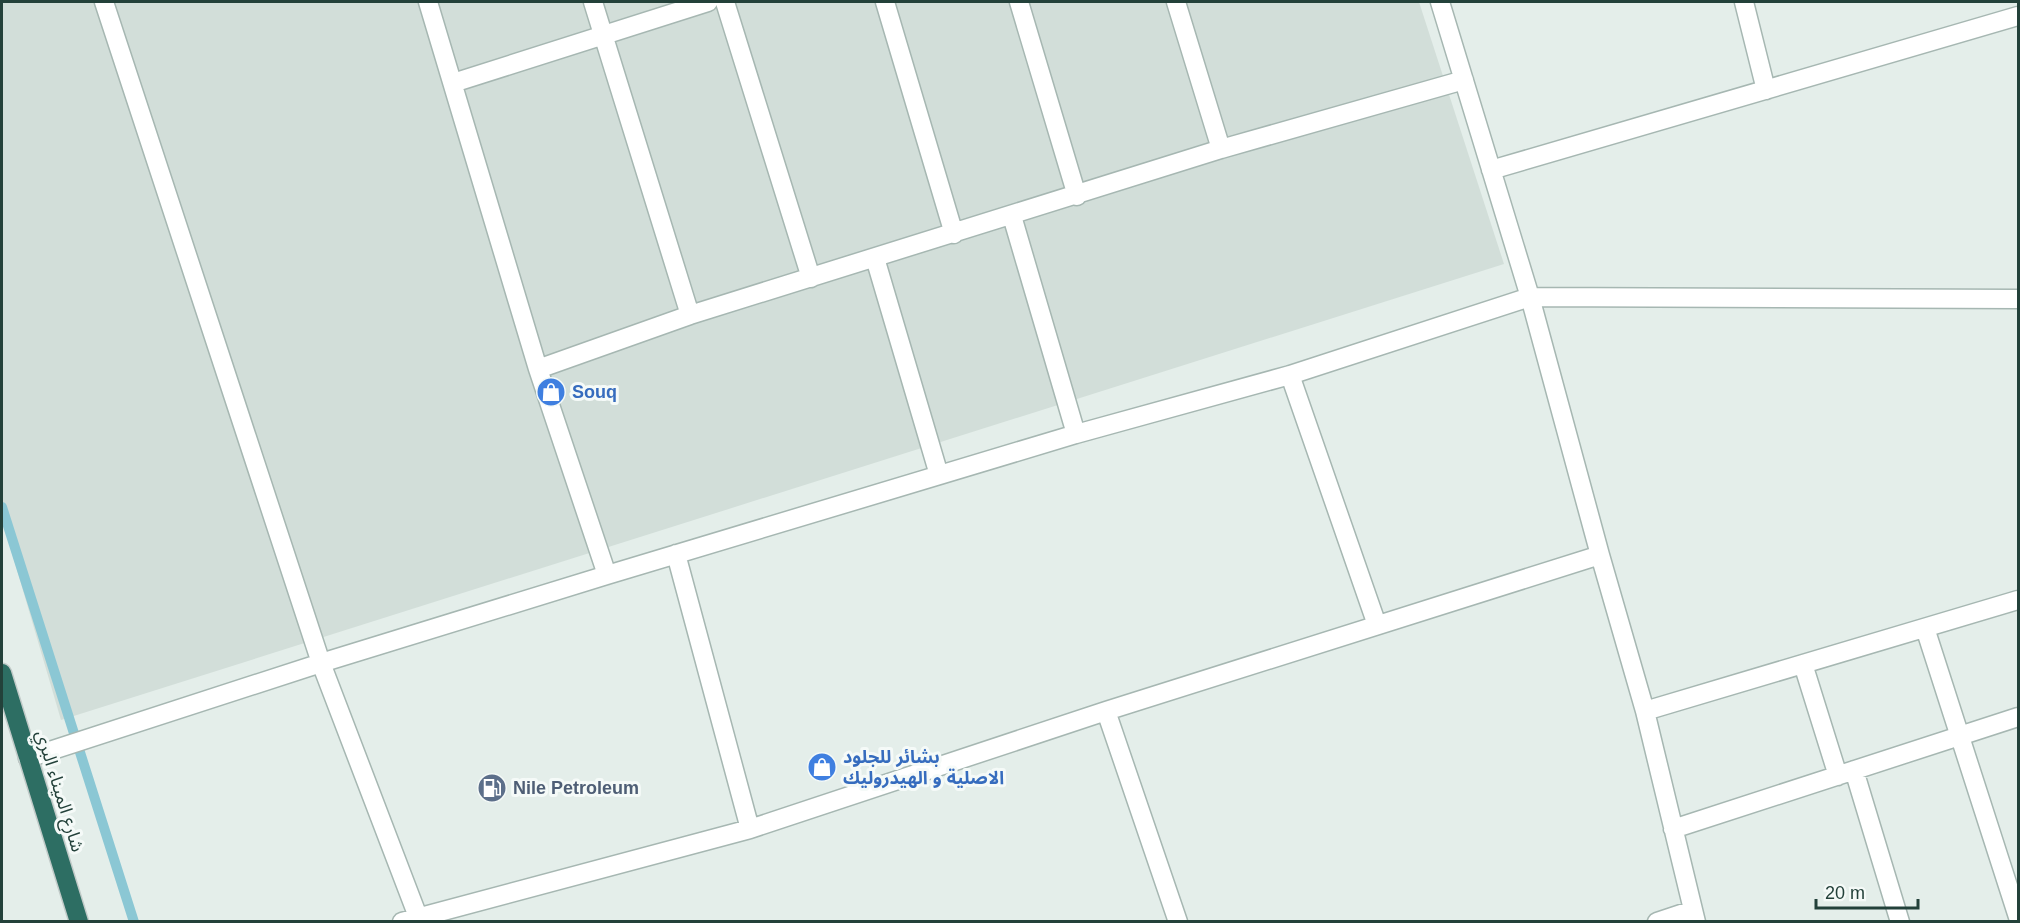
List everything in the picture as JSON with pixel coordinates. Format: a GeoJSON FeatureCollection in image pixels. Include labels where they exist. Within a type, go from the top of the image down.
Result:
{"type":"FeatureCollection","features":[{"type":"Feature","properties":{"kind":"highway","name":"شارع الميناء البري"},"geometry":{"type":"LineString","coordinates":[[2,673],[79,921]]}},
{"type":"Feature","properties":{"kind":"street"},"geometry":{"type":"LineString","coordinates":[[104,2],[321,663],[414,920],[750,829],[1106,711],[1600,555]]}},
{"type":"Feature","properties":{"kind":"street"},"geometry":{"type":"LineString","coordinates":[[428,2],[538,369],[607,575]]}},
{"type":"Feature","properties":{"kind":"street"},"geometry":{"type":"LineString","coordinates":[[593,2],[690,315]]}},
{"type":"Feature","properties":{"kind":"street"},"geometry":{"type":"LineString","coordinates":[[453,83],[708,2]]}},
{"type":"Feature","properties":{"kind":"street"},"geometry":{"type":"LineString","coordinates":[[725,2],[811,278]]}},
{"type":"Feature","properties":{"kind":"street"},"geometry":{"type":"LineString","coordinates":[[885,2],[954,234]]}},
{"type":"Feature","properties":{"kind":"street"},"geometry":{"type":"LineString","coordinates":[[1019,2],[1077,196]]}},
{"type":"Feature","properties":{"kind":"street"},"geometry":{"type":"LineString","coordinates":[[1176,2],[1221,149]]}},
{"type":"Feature","properties":{"kind":"street"},"geometry":{"type":"LineString","coordinates":[[1440,2],[1530,297],[1645,711],[1694,916],[1657,921]]}},
{"type":"Feature","properties":{"kind":"street"},"geometry":{"type":"LineString","coordinates":[[1744,2],[1766,90]]}},
{"type":"Feature","properties":{"kind":"street"},"geometry":{"type":"LineString","coordinates":[[1491,170],[2019,16]]}},
{"type":"Feature","properties":{"kind":"street"},"geometry":{"type":"LineString","coordinates":[[538,369],[690,315],[1077,196],[1221,149],[1464,80]]}},
{"type":"Feature","properties":{"kind":"street"},"geometry":{"type":"LineString","coordinates":[[1012,216],[1076,434]]}},
{"type":"Feature","properties":{"kind":"street"},"geometry":{"type":"LineString","coordinates":[[875,258],[939,475]]}},
{"type":"Feature","properties":{"kind":"street"},"geometry":{"type":"LineString","coordinates":[[28,758],[321,663],[607,575],[1076,434],[1290,375],[1530,297],[2019,298]]}},
{"type":"Feature","properties":{"kind":"street"},"geometry":{"type":"LineString","coordinates":[[1290,375],[1377,626]]}},
{"type":"Feature","properties":{"kind":"street"},"geometry":{"type":"LineString","coordinates":[[676,555],[750,829]]}},
{"type":"Feature","properties":{"kind":"street"},"geometry":{"type":"LineString","coordinates":[[1645,711],[2019,600]]}},
{"type":"Feature","properties":{"kind":"street"},"geometry":{"type":"LineString","coordinates":[[1925,628],[2019,917]]}},
{"type":"Feature","properties":{"kind":"street"},"geometry":{"type":"LineString","coordinates":[[1803,664],[1900,921]]}},
{"type":"Feature","properties":{"kind":"street"},"geometry":{"type":"LineString","coordinates":[[1106,711],[1178,921]]}},
{"type":"Feature","properties":{"kind":"street"},"geometry":{"type":"LineString","coordinates":[[1673,829],[2019,717]]}},
{"type":"Feature","properties":{"kind":"shaded area","name":"Souq"},"geometry":{"type":"Polygon","coordinates":[[[2,2],[1419,2],[1504,264],[61,720],[2,519],[2,2]]]}},
{"type":"Feature","properties":{"kind":"waterway"},"geometry":{"type":"LineString","coordinates":[[2,507],[134,922]]}},
{"type":"Feature","properties":{"kind":"place","name":"Souq"},"geometry":{"type":"Point","coordinates":[551,392]}},
{"type":"Feature","properties":{"kind":"place","name":"بشائر للجلود الاصلية و الهيدروليك"},"geometry":{"type":"Point","coordinates":[822,767]}},
{"type":"Feature","properties":{"kind":"place","name":"Nile Petroleum"},"geometry":{"type":"Point","coordinates":[492,788]}}]}
